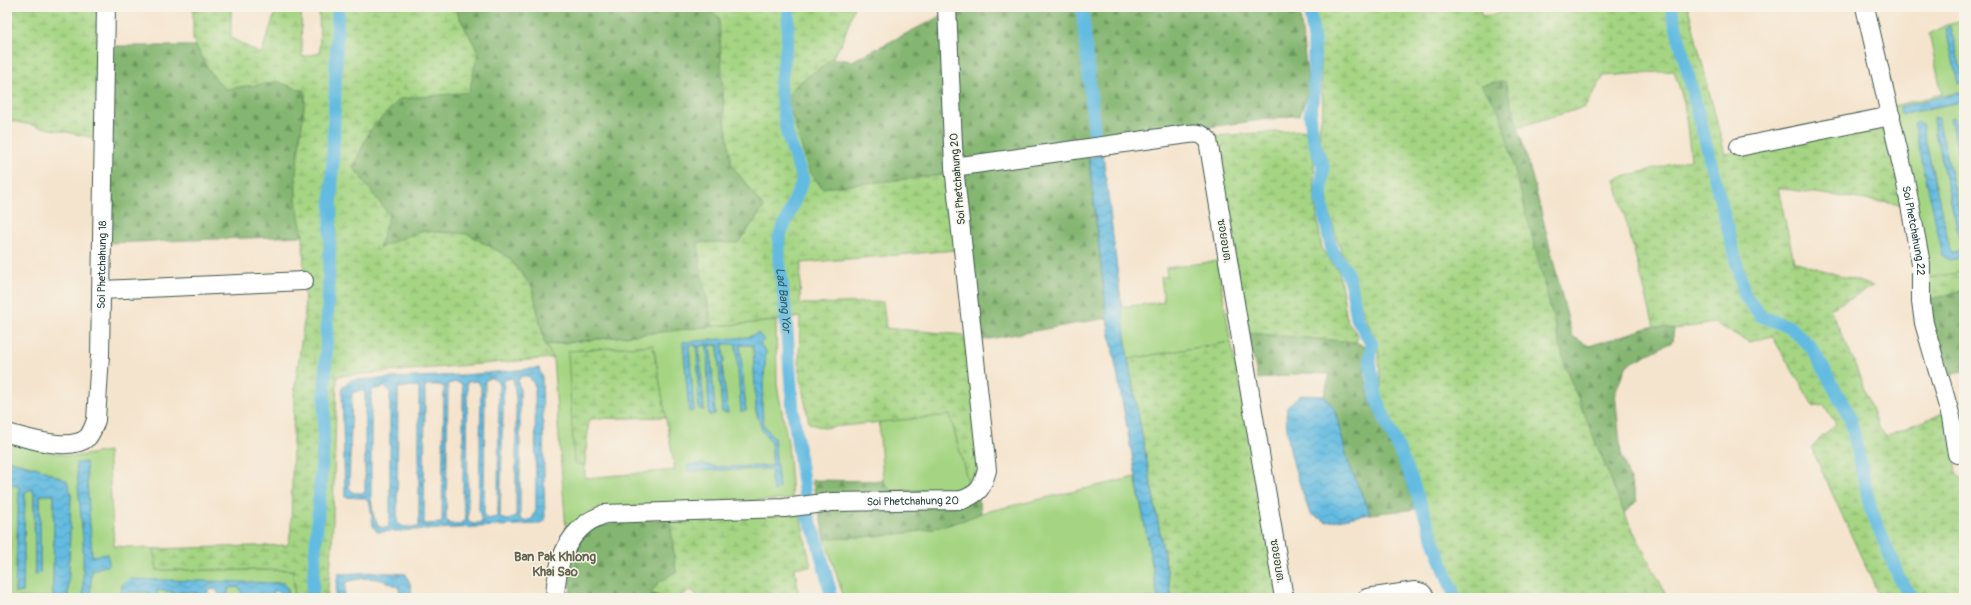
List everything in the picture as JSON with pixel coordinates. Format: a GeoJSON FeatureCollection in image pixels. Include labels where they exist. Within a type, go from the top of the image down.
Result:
{"type":"FeatureCollection","features":[{"type":"Feature","properties":{"kind":"street","name":"Soi Phetchahung 18"},"geometry":{"type":"LineString","coordinates":[[7,433],[59,445],[79,442],[87,437],[93,429],[96,420],[101,290],[106,7]]}},
{"type":"Feature","properties":{"kind":"street","name":"Soi Phetchahung 20"},"geometry":{"type":"LineString","coordinates":[[555,598],[559,563],[570,541],[587,522],[604,514],[784,508],[832,502],[962,500],[974,496],[982,487],[987,470],[954,167],[947,7]]}},
{"type":"Feature","properties":{"kind":"street","name":"Soi Phetchahung 22"},"geometry":{"type":"LineString","coordinates":[[1865,7],[1906,179],[1921,264],[1921,302],[1924,323],[1951,417],[1957,454]]}},
{"type":"Feature","properties":{"kind":"street"},"geometry":{"type":"LineString","coordinates":[[1739,147],[1891,116]]}},
{"type":"Feature","properties":{"kind":"street","name":"ซอยอบต."},"geometry":{"type":"LineString","coordinates":[[954,167],[1188,134],[1198,133],[1203,135],[1208,140],[1284,598]]}},
{"type":"Feature","properties":{"kind":"street"},"geometry":{"type":"LineString","coordinates":[[101,290],[304,281]]}},
{"type":"Feature","properties":{"kind":"street"},"geometry":{"type":"LineString","coordinates":[[1367,598],[1415,591],[1422,593],[1426,598]]}},
{"type":"Feature","properties":{"kind":"green space"},"geometry":{"type":"Polygon","coordinates":[[[7,7],[101,7],[100,139],[7,120],[7,7]]]}},
{"type":"Feature","properties":{"kind":"green space"},"geometry":{"type":"Polygon","coordinates":[[[231,7],[231,38],[261,54],[277,7],[301,7],[302,57],[320,53],[319,7],[479,7],[456,11],[478,52],[469,92],[400,99],[370,130],[353,167],[389,215],[379,248],[421,231],[468,234],[508,257],[532,287],[545,345],[553,358],[337,376],[332,549],[327,598],[295,598],[293,570],[157,570],[154,549],[288,545],[291,529],[294,394],[305,313],[303,236],[296,199],[296,173],[306,92],[279,82],[225,89],[210,72],[193,40],[193,9],[231,7]]]}},
{"type":"Feature","properties":{"kind":"green space"},"geometry":{"type":"Polygon","coordinates":[[[479,7],[701,7],[719,17],[724,114],[732,165],[764,207],[738,243],[698,242],[713,326],[545,345],[532,287],[508,257],[468,234],[421,231],[379,249],[353,167],[370,130],[400,99],[469,91],[478,52],[456,10],[479,7]]]}},
{"type":"Feature","properties":{"kind":"green space"},"geometry":{"type":"Polygon","coordinates":[[[701,7],[854,7],[845,34],[836,53],[820,68],[795,86],[787,99],[809,171],[822,188],[946,175],[956,250],[801,263],[800,304],[883,302],[886,328],[964,335],[984,471],[970,489],[950,415],[823,428],[809,423],[799,371],[800,317],[776,321],[713,326],[701,272],[698,242],[738,243],[764,208],[732,165],[724,114],[719,17],[701,7]]]}},
{"type":"Feature","properties":{"kind":"green space"},"geometry":{"type":"Polygon","coordinates":[[[942,7],[1299,7],[1309,90],[1300,115],[1087,143],[1107,318],[978,341],[946,175],[822,188],[809,171],[787,99],[791,89],[832,58],[852,61],[941,16],[942,7]]]}},
{"type":"Feature","properties":{"kind":"green space"},"geometry":{"type":"Polygon","coordinates":[[[1314,7],[1479,7],[1482,16],[1534,7],[1688,7],[1725,154],[1884,129],[1904,205],[1778,188],[1794,261],[1873,286],[1830,309],[1853,359],[1878,427],[1886,436],[1943,413],[1951,440],[1956,472],[1964,482],[1964,598],[1880,598],[1811,447],[1836,424],[1824,405],[1814,407],[1772,336],[1749,342],[1715,323],[1674,329],[1654,326],[1615,179],[1691,159],[1684,102],[1674,71],[1604,76],[1585,107],[1518,127],[1505,81],[1481,85],[1500,112],[1566,369],[1624,513],[1668,598],[1460,598],[1382,399],[1378,346],[1364,314],[1338,242],[1329,211],[1319,130],[1323,109],[1319,35],[1314,7]]]}},
{"type":"Feature","properties":{"kind":"green space"},"geometry":{"type":"Polygon","coordinates":[[[1964,21],[1964,76],[1961,73],[1959,83],[1964,82],[1964,91],[1900,107],[1904,114],[1964,101],[1964,153],[1956,120],[1950,118],[1964,176],[1964,230],[1938,118],[1933,118],[1935,133],[1962,249],[1951,254],[1922,125],[1949,260],[1964,257],[1964,272],[1926,278],[1893,106],[1942,94],[1929,34],[1946,25],[1964,21]]]}},
{"type":"Feature","properties":{"kind":"green space"},"geometry":{"type":"Polygon","coordinates":[[[108,46],[196,46],[210,72],[225,89],[279,82],[306,92],[296,173],[296,199],[303,236],[107,243],[108,46]]]}},
{"type":"Feature","properties":{"kind":"green space"},"geometry":{"type":"Polygon","coordinates":[[[1505,81],[1534,183],[1572,336],[1589,346],[1654,326],[1674,329],[1672,342],[1627,365],[1615,392],[1621,453],[1637,501],[1624,513],[1566,369],[1480,85],[1505,81]]]}},
{"type":"Feature","properties":{"kind":"green space"},"geometry":{"type":"Polygon","coordinates":[[[1305,130],[1314,161],[1315,204],[1322,249],[1339,272],[1347,320],[1358,336],[1356,342],[1248,333],[1215,136],[1305,130]]]}},
{"type":"Feature","properties":{"kind":"green space"},"geometry":{"type":"Polygon","coordinates":[[[1217,261],[1231,342],[1128,359],[1121,307],[1164,302],[1161,277],[1167,277],[1166,268],[1217,261]]]}},
{"type":"Feature","properties":{"kind":"green space"},"geometry":{"type":"Polygon","coordinates":[[[1964,272],[1964,290],[1927,300],[1926,278],[1964,272]]]}},
{"type":"Feature","properties":{"kind":"green space"},"geometry":{"type":"Polygon","coordinates":[[[1964,290],[1964,371],[1944,377],[1927,300],[1964,290]]]}},
{"type":"Feature","properties":{"kind":"green space"},"geometry":{"type":"Polygon","coordinates":[[[776,321],[777,385],[788,443],[792,499],[599,509],[566,530],[553,358],[545,345],[713,326],[776,321]],[[758,333],[749,337],[689,345],[697,346],[699,409],[704,409],[699,346],[707,345],[709,415],[715,414],[710,345],[718,345],[722,412],[727,413],[722,365],[724,362],[723,343],[736,343],[746,411],[740,345],[753,345],[756,411],[762,430],[771,442],[773,466],[715,467],[703,464],[688,471],[772,469],[771,479],[779,488],[774,438],[763,424],[762,404],[766,351],[760,344],[758,333]],[[653,345],[569,351],[575,463],[585,465],[585,478],[675,470],[653,345]]]}},
{"type":"Feature","properties":{"kind":"green space"},"geometry":{"type":"Polygon","coordinates":[[[1248,333],[1356,342],[1367,348],[1364,373],[1370,400],[1396,455],[1416,509],[1370,514],[1349,464],[1334,409],[1324,396],[1330,374],[1305,373],[1258,379],[1248,333]]]}},
{"type":"Feature","properties":{"kind":"green space"},"geometry":{"type":"Polygon","coordinates":[[[1231,342],[1284,598],[1172,598],[1128,359],[1231,342]]]}},
{"type":"Feature","properties":{"kind":"green space"},"geometry":{"type":"Polygon","coordinates":[[[653,345],[666,417],[589,419],[585,465],[574,463],[568,351],[653,345]]]}},
{"type":"Feature","properties":{"kind":"green space"},"geometry":{"type":"Polygon","coordinates":[[[950,415],[970,489],[891,491],[883,481],[879,422],[950,415]]]}},
{"type":"Feature","properties":{"kind":"green space"},"geometry":{"type":"Polygon","coordinates":[[[7,442],[74,457],[108,451],[114,546],[154,549],[157,570],[293,570],[295,598],[288,598],[288,590],[284,583],[122,585],[120,598],[68,598],[71,493],[38,468],[7,460],[7,442]]]}},
{"type":"Feature","properties":{"kind":"green space"},"geometry":{"type":"Polygon","coordinates":[[[1135,477],[1158,598],[844,598],[825,539],[904,533],[944,526],[981,513],[1135,477]]]}},
{"type":"Feature","properties":{"kind":"green space"},"geometry":{"type":"Polygon","coordinates":[[[812,480],[883,481],[891,491],[970,489],[980,504],[981,513],[944,526],[925,530],[884,535],[825,539],[812,480]]]}},
{"type":"Feature","properties":{"kind":"green space"},"geometry":{"type":"Polygon","coordinates":[[[10,484],[19,487],[15,593],[23,592],[25,491],[32,489],[34,494],[35,575],[40,573],[40,495],[54,495],[53,598],[7,598],[7,533],[10,484]]]}},
{"type":"Feature","properties":{"kind":"green space"},"geometry":{"type":"Polygon","coordinates":[[[800,514],[811,567],[795,567],[799,598],[699,598],[692,590],[676,597],[667,598],[651,593],[659,582],[676,572],[670,519],[800,514]]]}},
{"type":"Feature","properties":{"kind":"green space"},"geometry":{"type":"Polygon","coordinates":[[[670,519],[676,573],[659,582],[651,593],[663,598],[559,598],[559,592],[571,592],[568,552],[592,527],[625,521],[670,519]]]}},
{"type":"Feature","properties":{"kind":"green space"},"geometry":{"type":"Polygon","coordinates":[[[239,587],[244,598],[228,598],[228,588],[239,587]]]}},
{"type":"Feature","properties":{"kind":"green space"},"geometry":{"type":"Polygon","coordinates":[[[157,590],[173,592],[174,598],[157,598],[157,590]]]}},
{"type":"Feature","properties":{"kind":"green space"},"geometry":{"type":"Polygon","coordinates":[[[185,591],[197,593],[196,598],[181,598],[180,592],[185,591]]]}},
{"type":"Feature","properties":{"kind":"green space"},"geometry":{"type":"Polygon","coordinates":[[[128,592],[148,592],[149,598],[128,598],[128,592]]]}},
{"type":"Feature","properties":{"kind":"water"},"geometry":{"type":"Polygon","coordinates":[[[1946,28],[1951,28],[1964,82],[1958,83],[1957,80],[1946,28]]]}},
{"type":"Feature","properties":{"kind":"water"},"geometry":{"type":"Polygon","coordinates":[[[1964,91],[1964,101],[1904,114],[1901,113],[1899,107],[1964,91]]]}},
{"type":"Feature","properties":{"kind":"water"},"geometry":{"type":"Polygon","coordinates":[[[1954,117],[1964,153],[1964,176],[1950,118],[1954,117]]]}},
{"type":"Feature","properties":{"kind":"water"},"geometry":{"type":"Polygon","coordinates":[[[1933,118],[1938,118],[1964,230],[1964,257],[1949,260],[1943,256],[1914,124],[1918,122],[1922,125],[1951,253],[1962,249],[1935,133],[1933,118]]]}},
{"type":"Feature","properties":{"kind":"water"},"geometry":{"type":"Polygon","coordinates":[[[1103,154],[1128,359],[1172,598],[1158,598],[1107,318],[1089,158],[1103,154]]]}},
{"type":"Feature","properties":{"kind":"water"},"geometry":{"type":"Polygon","coordinates":[[[758,333],[764,340],[760,344],[766,351],[762,404],[763,424],[774,438],[779,488],[774,491],[771,479],[772,469],[688,471],[688,465],[703,464],[715,467],[773,466],[771,442],[762,430],[756,411],[753,345],[740,345],[746,411],[741,412],[736,344],[723,344],[724,362],[722,365],[728,413],[722,412],[718,345],[710,345],[715,414],[709,415],[707,345],[699,346],[704,410],[699,409],[697,346],[689,345],[694,411],[689,412],[683,342],[749,337],[758,333]]]}},
{"type":"Feature","properties":{"kind":"water"},"geometry":{"type":"Polygon","coordinates":[[[539,368],[542,377],[545,521],[537,524],[377,532],[373,526],[370,503],[364,498],[345,497],[342,388],[351,380],[464,375],[539,368]],[[521,376],[518,381],[520,391],[520,519],[524,521],[532,519],[536,510],[535,386],[529,376],[521,376]],[[490,378],[485,381],[484,515],[487,519],[497,517],[498,506],[499,383],[497,380],[490,378]],[[513,378],[504,380],[500,518],[508,520],[516,517],[516,399],[513,378]],[[478,381],[467,382],[468,520],[473,524],[482,522],[479,510],[481,387],[478,381]],[[456,382],[448,384],[446,520],[450,524],[459,524],[466,519],[463,501],[463,392],[462,384],[456,382]],[[425,385],[424,524],[442,523],[444,387],[439,385],[425,385]],[[412,386],[398,388],[397,523],[404,527],[419,527],[419,388],[412,386]],[[385,387],[371,390],[371,500],[374,517],[379,527],[388,528],[390,517],[390,391],[385,387]],[[361,390],[352,393],[349,488],[354,493],[365,493],[365,393],[361,390]]]}},
{"type":"Feature","properties":{"kind":"water"},"geometry":{"type":"Polygon","coordinates":[[[1301,395],[1324,396],[1334,408],[1349,464],[1370,514],[1327,522],[1310,514],[1293,461],[1287,433],[1286,420],[1287,406],[1301,395]]]}},
{"type":"Feature","properties":{"kind":"water"},"geometry":{"type":"Polygon","coordinates":[[[7,460],[38,468],[67,481],[71,493],[68,598],[53,598],[54,495],[40,495],[40,573],[35,575],[34,495],[32,489],[25,492],[23,592],[15,593],[19,487],[10,484],[7,533],[7,460]]]}},
{"type":"Feature","properties":{"kind":"water"},"geometry":{"type":"Polygon","coordinates":[[[86,462],[92,556],[108,554],[109,565],[92,570],[90,598],[83,598],[83,540],[76,463],[86,462]]]}},
{"type":"Feature","properties":{"kind":"water"},"geometry":{"type":"Polygon","coordinates":[[[375,572],[406,574],[411,586],[412,598],[400,598],[399,588],[393,584],[367,578],[346,582],[344,598],[335,598],[338,574],[375,572]]]}},
{"type":"Feature","properties":{"kind":"water"},"geometry":{"type":"Polygon","coordinates":[[[130,579],[284,583],[288,590],[288,598],[280,598],[280,594],[274,590],[273,598],[262,598],[256,593],[255,598],[244,598],[239,587],[228,588],[228,598],[221,598],[216,589],[208,590],[208,598],[196,598],[197,593],[180,592],[181,598],[174,598],[173,592],[157,590],[157,598],[149,598],[148,592],[129,592],[128,598],[120,598],[122,585],[130,579]]]}},
{"type":"Feature","properties":{"kind":"waterway"},"geometry":{"type":"LineString","coordinates":[[312,598],[323,446],[338,7]]}},
{"type":"Feature","properties":{"kind":"waterway","name":"Lad Bang Yor"},"geometry":{"type":"LineString","coordinates":[[789,7],[787,44],[780,86],[787,134],[803,180],[779,238],[779,261],[785,306],[793,411],[808,517],[816,536],[832,598]]}},
{"type":"Feature","properties":{"kind":"waterway"},"geometry":{"type":"LineString","coordinates":[[1082,7],[1095,138]]}},
{"type":"Feature","properties":{"kind":"waterway"},"geometry":{"type":"LineString","coordinates":[[1309,7],[1314,39],[1314,92],[1310,115],[1313,139],[1323,166],[1321,200],[1332,251],[1346,270],[1352,288],[1357,318],[1372,345],[1370,361],[1377,400],[1410,475],[1455,598]]}},
{"type":"Feature","properties":{"kind":"waterway"},"geometry":{"type":"LineString","coordinates":[[1671,7],[1745,296],[1761,316],[1790,327],[1812,348],[1850,417],[1871,510],[1901,582],[1913,598]]}},
{"type":"Feature","properties":{"kind":"district","name":"Ban Pak Khlong Khai Sao"},"geometry":{"type":"Point","coordinates":[555,564]}}]}
